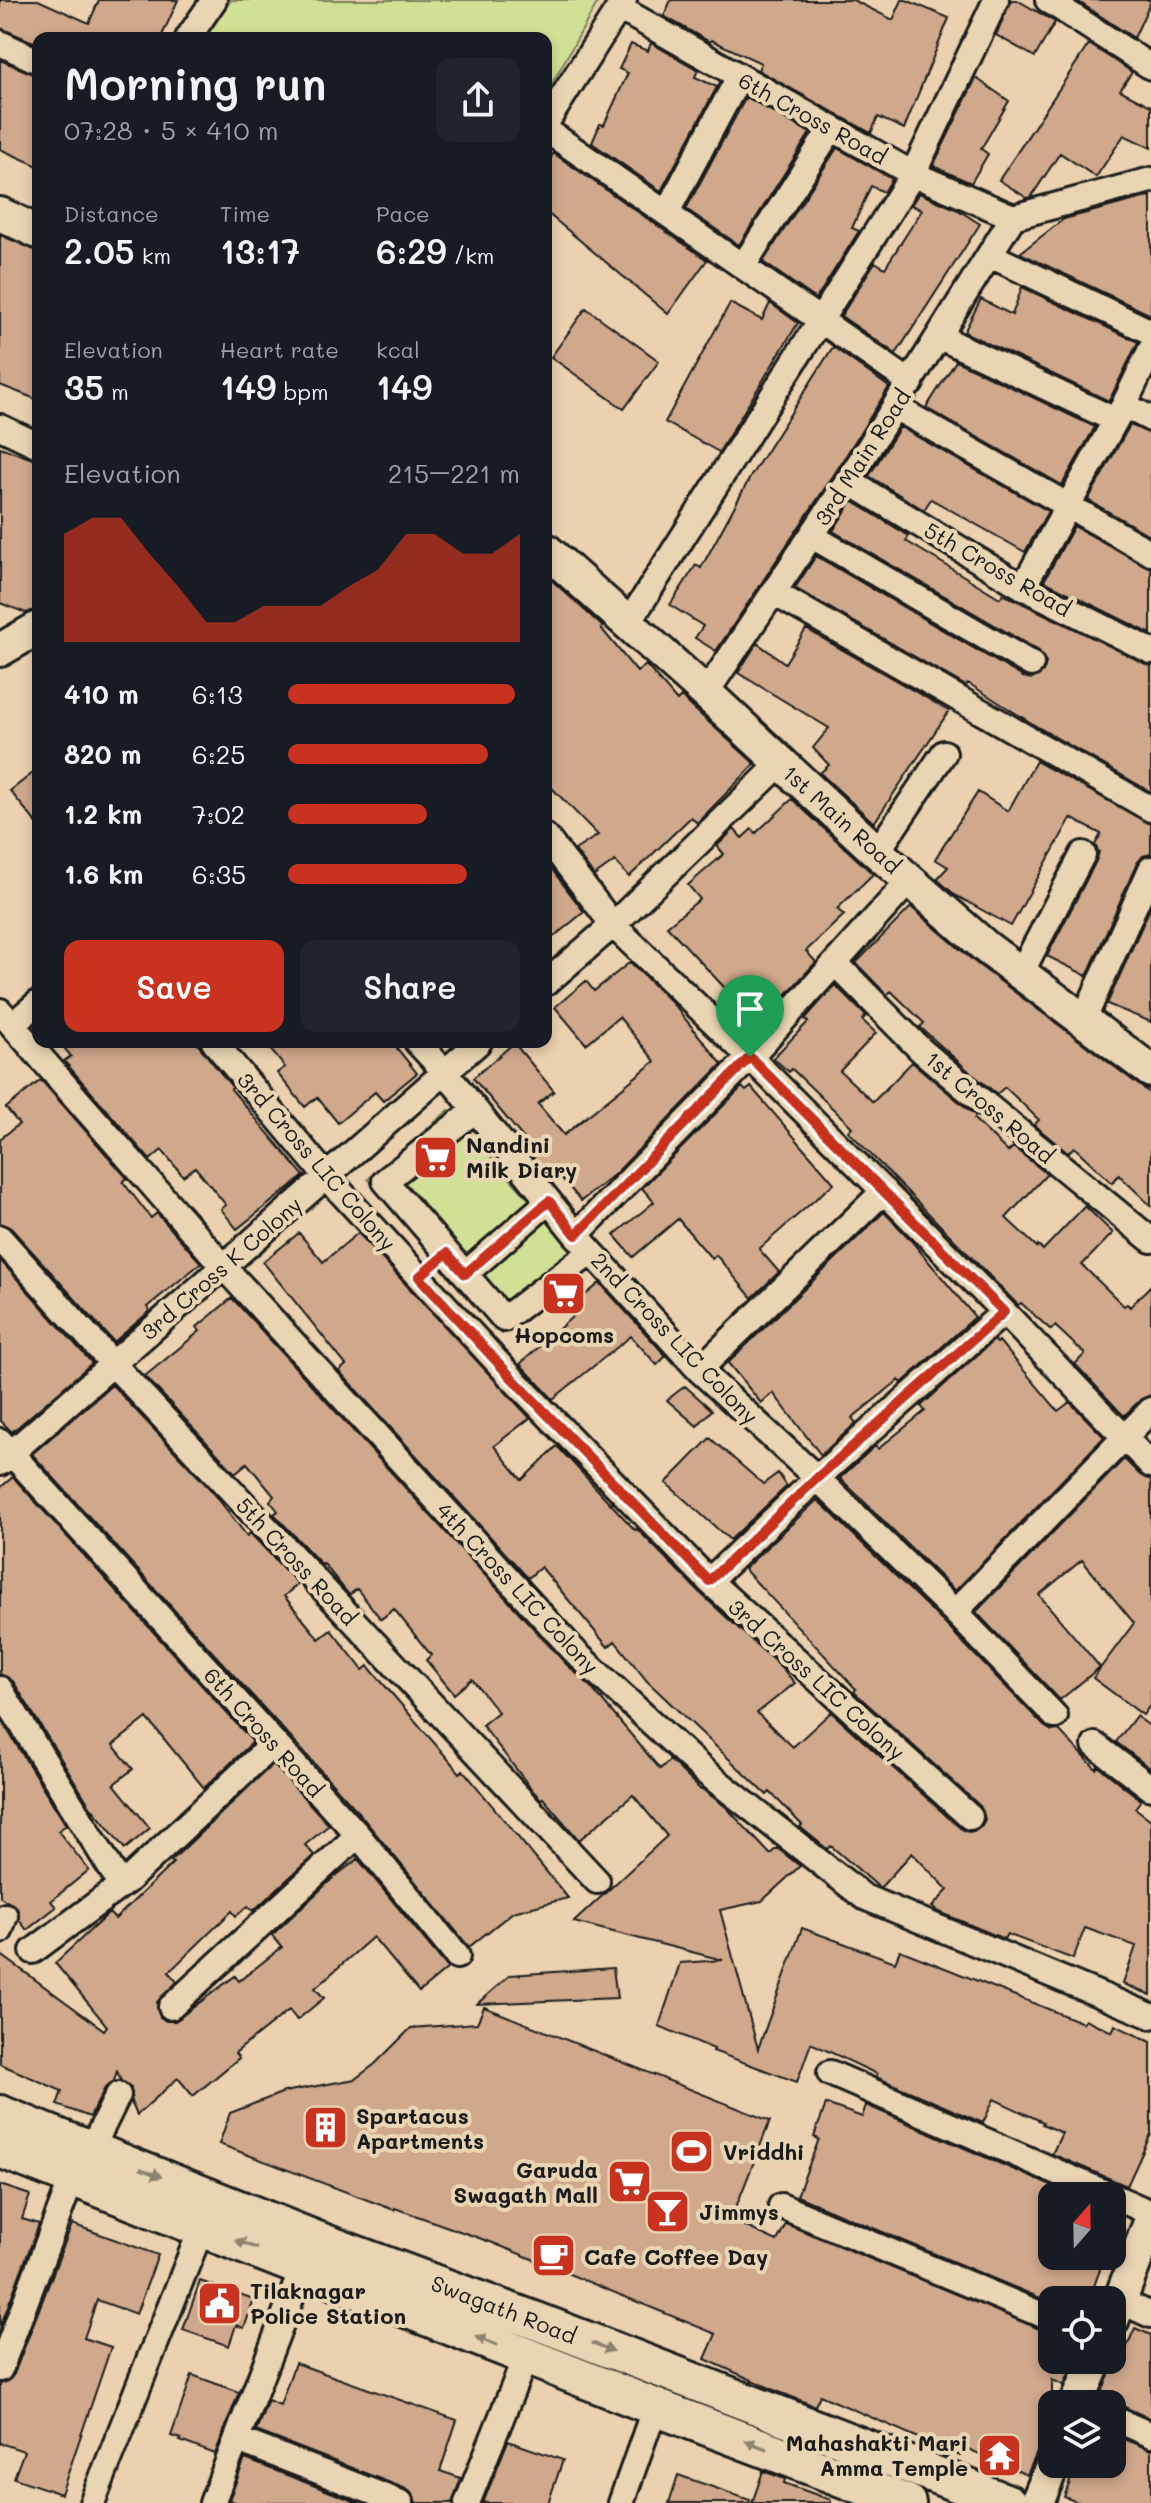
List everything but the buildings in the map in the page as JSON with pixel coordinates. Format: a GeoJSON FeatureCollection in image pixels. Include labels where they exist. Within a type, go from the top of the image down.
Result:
{"type":"FeatureCollection","features":[{"type":"Feature","properties":{"kind":"main road","name":"Swagath Road"},"geometry":{"type":"LineString","coordinates":[[0,2114],[82,2163],[202,2227],[655,2407],[907,2503]]}},
{"type":"Feature","properties":{"kind":"main road","name":"Swagath Road"},"geometry":{"type":"LineString","coordinates":[[0,2149],[82,2163],[317,2240],[1008,2503]]}},
{"type":"Feature","properties":{"kind":"street"},"geometry":{"type":"LineString","coordinates":[[192,32],[214,0]]}},
{"type":"Feature","properties":{"kind":"street"},"geometry":{"type":"LineString","coordinates":[[629,622],[913,174],[996,0]]}},
{"type":"Feature","properties":{"kind":"street"},"geometry":{"type":"LineString","coordinates":[[1048,0],[1151,67]]}},
{"type":"Feature","properties":{"kind":"street"},"geometry":{"type":"LineString","coordinates":[[552,113],[621,4]]}},
{"type":"Feature","properties":{"kind":"street","name":"6th Cross Road"},"geometry":{"type":"LineString","coordinates":[[621,4],[739,77],[913,174],[1013,217]]}},
{"type":"Feature","properties":{"kind":"street"},"geometry":{"type":"LineString","coordinates":[[0,43],[32,58]]}},
{"type":"Feature","properties":{"kind":"street"},"geometry":{"type":"LineString","coordinates":[[667,212],[739,77]]}},
{"type":"Feature","properties":{"kind":"street"},"geometry":{"type":"LineString","coordinates":[[743,266],[831,129]]}},
{"type":"Feature","properties":{"kind":"street"},"geometry":{"type":"LineString","coordinates":[[552,134],[911,383]]}},
{"type":"Feature","properties":{"kind":"street"},"geometry":{"type":"LineString","coordinates":[[1013,217],[1151,180]]}},
{"type":"Feature","properties":{"kind":"street"},"geometry":{"type":"LineString","coordinates":[[0,214],[32,229]]}},
{"type":"Feature","properties":{"kind":"street","name":"3rd Main Road"},"geometry":{"type":"LineString","coordinates":[[706,693],[848,481],[1013,217]]}},
{"type":"Feature","properties":{"kind":"street"},"geometry":{"type":"LineString","coordinates":[[990,255],[1151,332]]}},
{"type":"Feature","properties":{"kind":"street"},"geometry":{"type":"LineString","coordinates":[[940,337],[1120,412],[1151,419]]}},
{"type":"Feature","properties":{"kind":"street"},"geometry":{"type":"LineString","coordinates":[[1023,587],[1069,507],[1151,349]]}},
{"type":"Feature","properties":{"kind":"street"},"geometry":{"type":"LineString","coordinates":[[895,407],[1151,553]]}},
{"type":"Feature","properties":{"kind":"street"},"geometry":{"type":"LineString","coordinates":[[0,427],[32,442]]}},
{"type":"Feature","properties":{"kind":"street","name":"5th Cross Road"},"geometry":{"type":"LineString","coordinates":[[848,481],[1023,587],[1151,651]]}},
{"type":"Feature","properties":{"kind":"street"},"geometry":{"type":"LineString","coordinates":[[812,536],[1031,664]]}},
{"type":"Feature","properties":{"kind":"street","name":"1st Main Road"},"geometry":{"type":"LineString","coordinates":[[552,555],[629,622],[877,852],[987,948],[1151,1071]]}},
{"type":"Feature","properties":{"kind":"street"},"geometry":{"type":"LineString","coordinates":[[774,593],[1151,809]]}},
{"type":"Feature","properties":{"kind":"street"},"geometry":{"type":"LineString","coordinates":[[877,852],[944,753]]}},
{"type":"Feature","properties":{"kind":"street"},"geometry":{"type":"LineString","coordinates":[[552,978],[613,925],[780,764]]}},
{"type":"Feature","properties":{"kind":"street"},"geometry":{"type":"LineString","coordinates":[[552,845],[613,925],[884,1191],[1151,1465]]}},
{"type":"Feature","properties":{"kind":"street"},"geometry":{"type":"LineString","coordinates":[[1021,973],[1083,854]]}},
{"type":"Feature","properties":{"kind":"street"},"geometry":{"type":"LineString","coordinates":[[1083,1021],[1151,869]]}},
{"type":"Feature","properties":{"kind":"street"},"geometry":{"type":"LineString","coordinates":[[475,1110],[385,1181],[504,1319],[584,1244],[910,880]]}},
{"type":"Feature","properties":{"kind":"street","name":"1st Cross Road"},"geometry":{"type":"LineString","coordinates":[[836,964],[921,1050],[1151,1240]]}},
{"type":"Feature","properties":{"kind":"street"},"geometry":{"type":"LineString","coordinates":[[6,1018],[32,1006]]}},
{"type":"Feature","properties":{"kind":"street","name":"4th Cross LIC Colony"},"geometry":{"type":"LineString","coordinates":[[6,1018],[32,1048]]}},
{"type":"Feature","properties":{"kind":"street","name":"4th Cross LIC Colony"},"geometry":{"type":"LineString","coordinates":[[32,1048],[223,1266],[577,1654],[704,1771],[864,1897],[1151,2016]]}},
{"type":"Feature","properties":{"kind":"street","name":"3rd Cross LIC Colony"},"geometry":{"type":"LineString","coordinates":[[219,1048],[326,1176],[512,1378],[709,1581],[970,1817]]}},
{"type":"Feature","properties":{"kind":"street","name":"2nd Cross LIC Colony"},"geometry":{"type":"LineString","coordinates":[[423,1048],[584,1244],[699,1370],[817,1478],[955,1612],[1055,1716]]}},
{"type":"Feature","properties":{"kind":"street","name":"3rd Cross K Colony"},"geometry":{"type":"LineString","coordinates":[[4,1453],[113,1364],[472,1048]]}},
{"type":"Feature","properties":{"kind":"street"},"geometry":{"type":"LineString","coordinates":[[699,1370],[884,1191]]}},
{"type":"Feature","properties":{"kind":"street"},"geometry":{"type":"LineString","coordinates":[[465,1274],[549,1201]]}},
{"type":"Feature","properties":{"kind":"street","name":"5th Cross Road"},"geometry":{"type":"LineString","coordinates":[[0,1238],[113,1364],[597,1881]]}},
{"type":"Feature","properties":{"kind":"street"},"geometry":{"type":"LineString","coordinates":[[419,1277],[447,1253]]}},
{"type":"Feature","properties":{"kind":"street"},"geometry":{"type":"LineString","coordinates":[[709,1581],[817,1478],[1004,1312]]}},
{"type":"Feature","properties":{"kind":"street"},"geometry":{"type":"LineString","coordinates":[[955,1612],[1151,1410]]}},
{"type":"Feature","properties":{"kind":"street","name":"6th Cross Road"},"geometry":{"type":"LineString","coordinates":[[4,1453],[358,1835],[457,1956]]}},
{"type":"Feature","properties":{"kind":"street"},"geometry":{"type":"LineString","coordinates":[[2,1695],[118,1880],[127,1881]]}},
{"type":"Feature","properties":{"kind":"street"},"geometry":{"type":"LineString","coordinates":[[33,1951],[127,1881],[274,1743]]}},
{"type":"Feature","properties":{"kind":"street"},"geometry":{"type":"LineString","coordinates":[[1095,1745],[1151,1788]]}},
{"type":"Feature","properties":{"kind":"street"},"geometry":{"type":"LineString","coordinates":[[171,2007],[358,1835]]}},
{"type":"Feature","properties":{"kind":"street"},"geometry":{"type":"LineString","coordinates":[[830,2073],[1151,2213]]}},
{"type":"Feature","properties":{"kind":"street"},"geometry":{"type":"LineString","coordinates":[[0,2369],[82,2163],[118,2095]]}},
{"type":"Feature","properties":{"kind":"street"},"geometry":{"type":"LineString","coordinates":[[781,2206],[1038,2313]]}},
{"type":"Feature","properties":{"kind":"street"},"geometry":{"type":"LineString","coordinates":[[1126,2286],[1151,2220]]}},
{"type":"Feature","properties":{"kind":"street"},"geometry":{"type":"LineString","coordinates":[[92,2503],[202,2227]]}},
{"type":"Feature","properties":{"kind":"street"},"geometry":{"type":"LineString","coordinates":[[212,2503],[303,2267]]}},
{"type":"Feature","properties":{"kind":"street"},"geometry":{"type":"LineString","coordinates":[[1126,2312],[1151,2315]]}},
{"type":"Feature","properties":{"kind":"street"},"geometry":{"type":"LineString","coordinates":[[467,2503],[526,2356]]}},
{"type":"Feature","properties":{"kind":"street"},"geometry":{"type":"LineString","coordinates":[[621,2503],[655,2407]]}},
{"type":"Feature","properties":{"kind":"street"},"geometry":{"type":"LineString","coordinates":[[1126,2424],[1151,2435]]}},
{"type":"Feature","properties":{"kind":"street"},"geometry":{"type":"LineString","coordinates":[[238,2440],[401,2503]]}},
{"type":"Feature","properties":{"kind":"street"},"geometry":{"type":"LineString","coordinates":[[1037,2503],[1047,2478]]}},
{"type":"Feature","properties":{"kind":"green space"},"geometry":{"type":"Polygon","coordinates":[[[231,0],[599,0],[552,83],[552,32],[209,32],[231,0]]]}},
{"type":"Feature","properties":{"kind":"green space"},"geometry":{"type":"Polygon","coordinates":[[[449,1110],[584,1261],[502,1334],[368,1179],[449,1110]]]}},
{"type":"Feature","properties":{"kind":"place","name":"Nandini Milk Diary"},"geometry":{"type":"Point","coordinates":[435,1157]}},
{"type":"Feature","properties":{"kind":"place","name":"Hopcoms"},"geometry":{"type":"Point","coordinates":[564,1293]}},
{"type":"Feature","properties":{"kind":"place","name":"Spartacus Apartments"},"geometry":{"type":"Point","coordinates":[325,2128]}},
{"type":"Feature","properties":{"kind":"place","name":"Vriddhi"},"geometry":{"type":"Point","coordinates":[692,2151]}},
{"type":"Feature","properties":{"kind":"place","name":"Garuda Swagath Mall"},"geometry":{"type":"Point","coordinates":[629,2182]}},
{"type":"Feature","properties":{"kind":"place","name":"Jimmys"},"geometry":{"type":"Point","coordinates":[668,2211]}},
{"type":"Feature","properties":{"kind":"place","name":"Cafe Coffee Day"},"geometry":{"type":"Point","coordinates":[553,2256]}},
{"type":"Feature","properties":{"kind":"place","name":"Tilaknagar Police Station"},"geometry":{"type":"Point","coordinates":[219,2303]}},
{"type":"Feature","properties":{"kind":"place","name":"Mahashakti Mari Amma Temple"},"geometry":{"type":"Point","coordinates":[999,2455]}},
{"type":"Feature","properties":{"kind":"route"},"geometry":{"type":"LineString","coordinates":[[750,1057],[1004,1312],[817,1478],[709,1581],[512,1378],[419,1277],[447,1253],[465,1274],[549,1201],[576,1235],[750,1057]]}}]}
